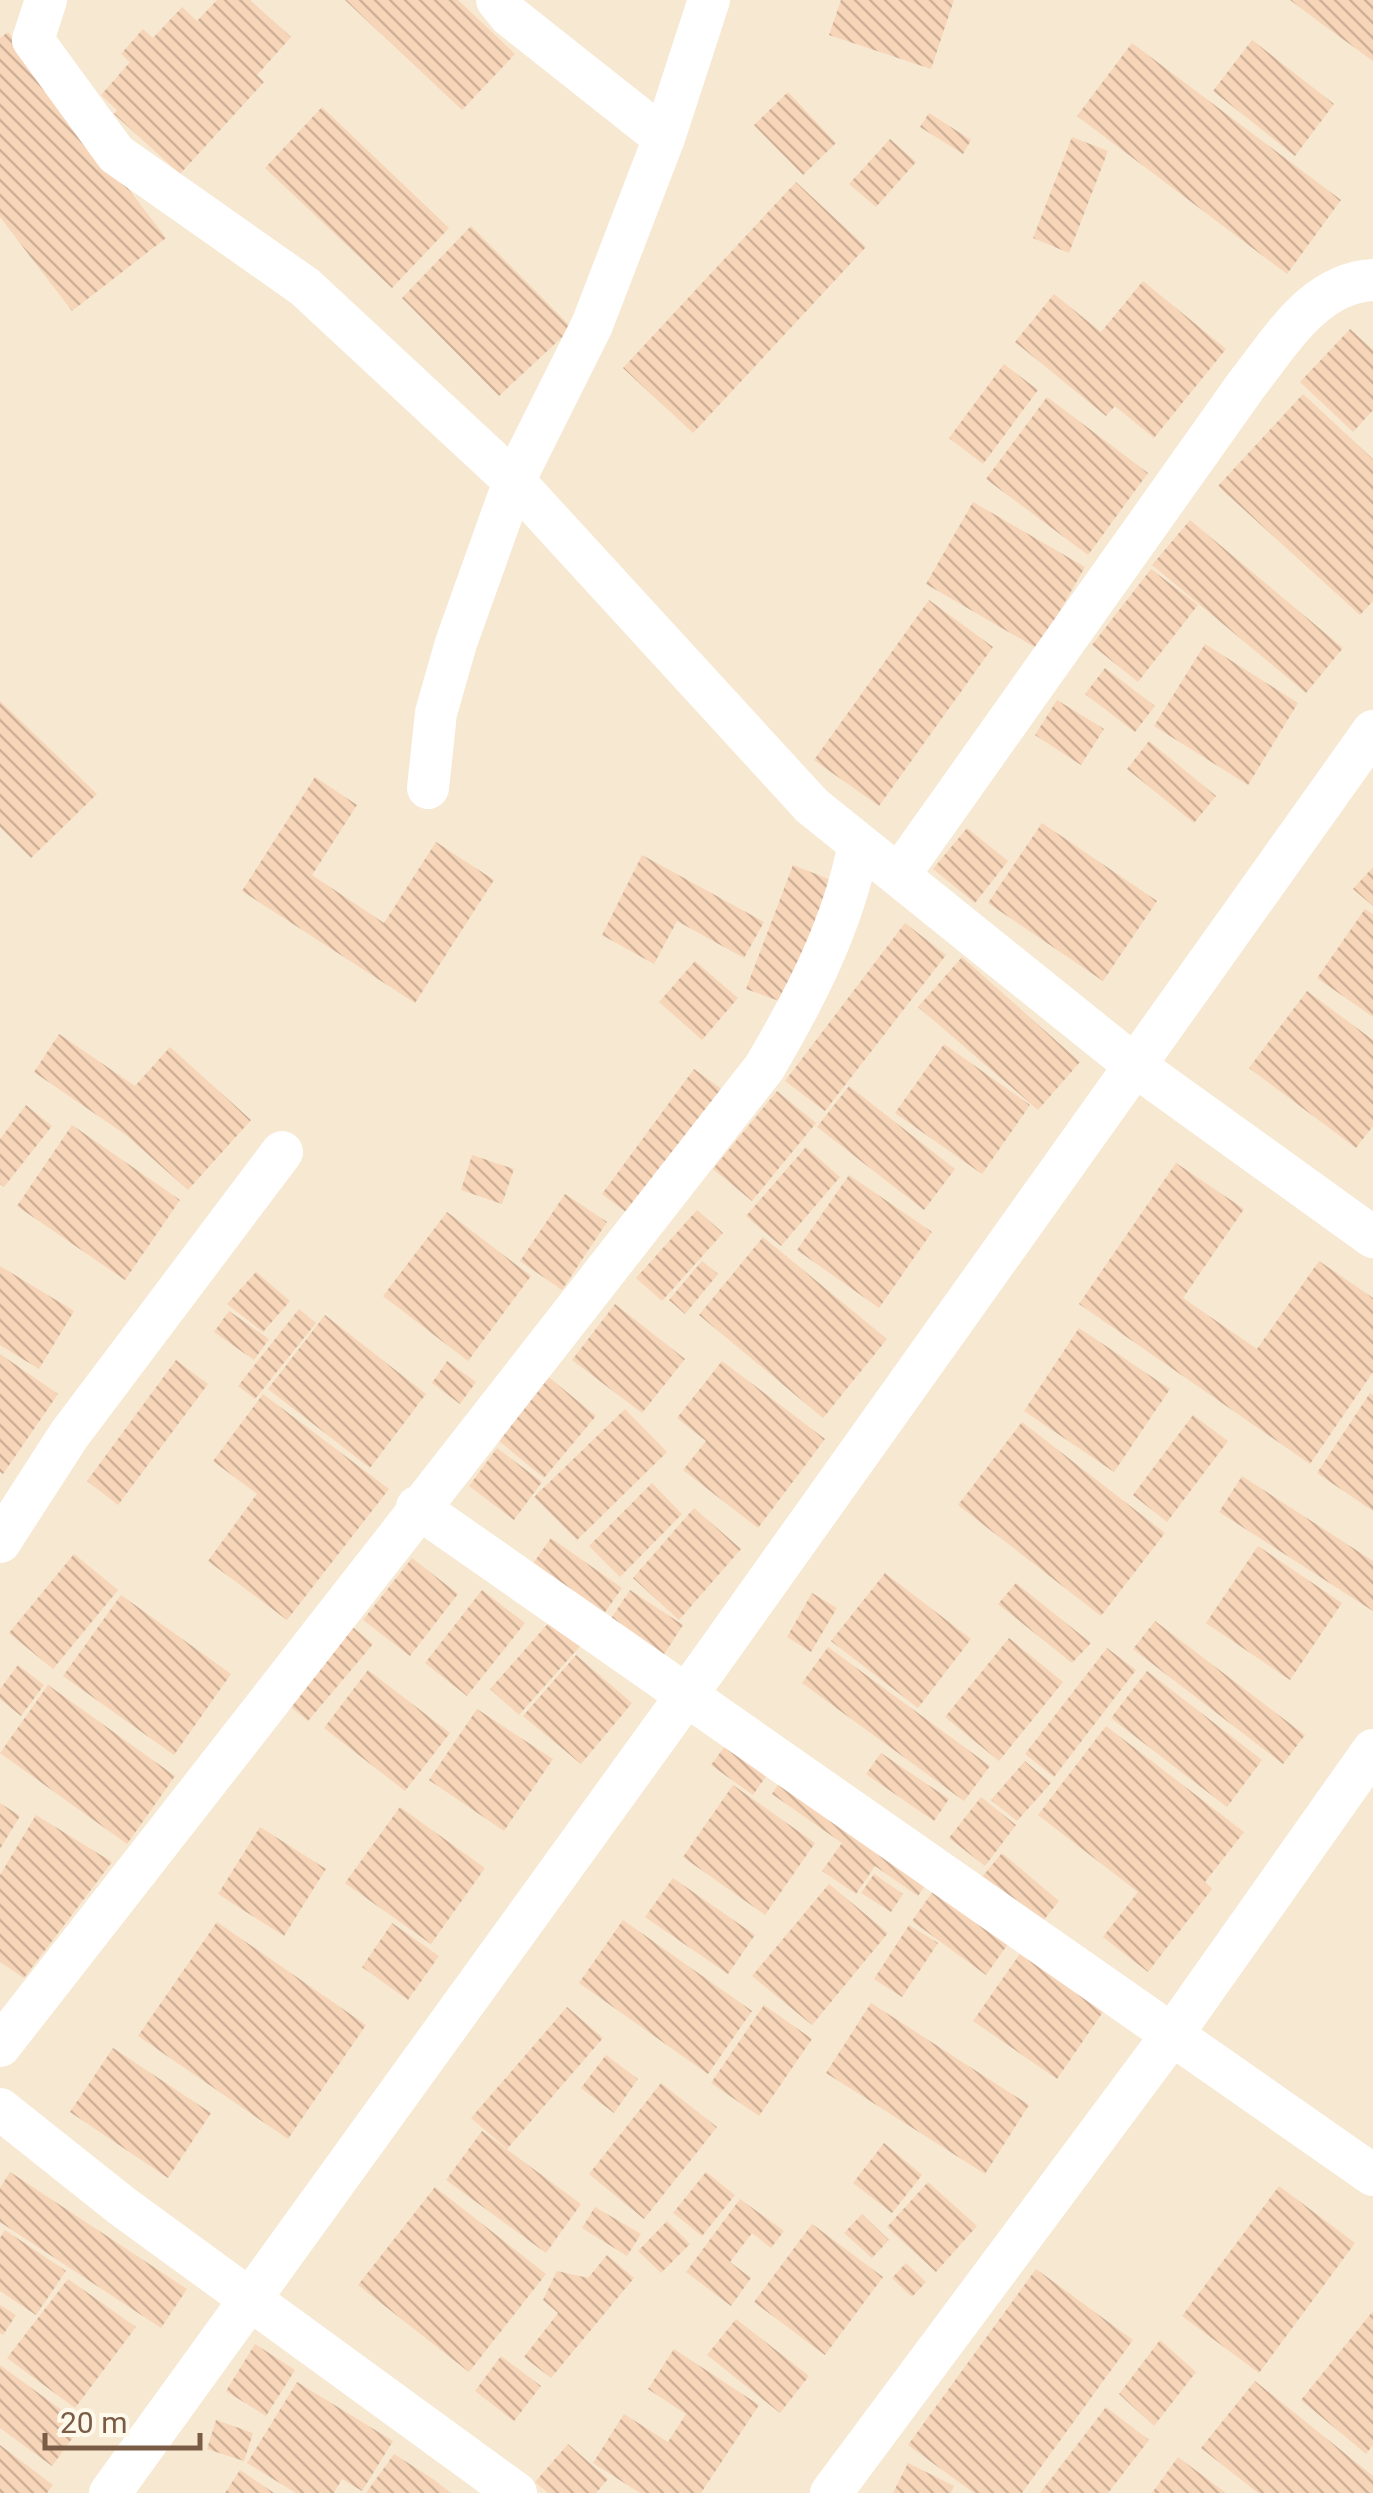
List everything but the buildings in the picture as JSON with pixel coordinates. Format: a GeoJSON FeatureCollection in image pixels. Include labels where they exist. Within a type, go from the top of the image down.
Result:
{"type":"FeatureCollection","features":[{"type":"Feature","properties":{"kind":"street"},"geometry":{"type":"LineString","coordinates":[[46,0],[33,40],[116,154],[305,287],[514,481],[812,806],[1134,1065],[1373,1237]]}},
{"type":"Feature","properties":{"kind":"street"},"geometry":{"type":"LineString","coordinates":[[496,0],[510,16],[664,138]]}},
{"type":"Feature","properties":{"kind":"street"},"geometry":{"type":"LineString","coordinates":[[428,788],[436,714],[514,481],[592,325],[664,138],[708,0]]}},
{"type":"Feature","properties":{"kind":"street"},"geometry":{"type":"LineString","coordinates":[[899,875],[1213,432],[1301,316],[1337,286],[1373,280]]}},
{"type":"Feature","properties":{"kind":"street"},"geometry":{"type":"LineString","coordinates":[[110,2493],[686,1696],[1373,731]]}},
{"type":"Feature","properties":{"kind":"street"},"geometry":{"type":"LineString","coordinates":[[0,2046],[764,1068],[799,1009],[828,945],[850,893],[859,844]]}},
{"type":"Feature","properties":{"kind":"street"},"geometry":{"type":"LineString","coordinates":[[0,1542],[69,1435],[282,1152]]}},
{"type":"Feature","properties":{"kind":"street"},"geometry":{"type":"LineString","coordinates":[[418,1507],[1174,2032],[1373,2175]]}},
{"type":"Feature","properties":{"kind":"street"},"geometry":{"type":"LineString","coordinates":[[831,2493],[1174,2032],[1373,1750]]}},
{"type":"Feature","properties":{"kind":"street"},"geometry":{"type":"LineString","coordinates":[[0,2109],[122,2206],[516,2493]]}},
{"type":"Feature","properties":{"kind":"shaded area"},"geometry":{"type":"Polygon","coordinates":[[[0,0],[1373,0],[1373,2493],[0,2493],[0,0]]]}}]}
